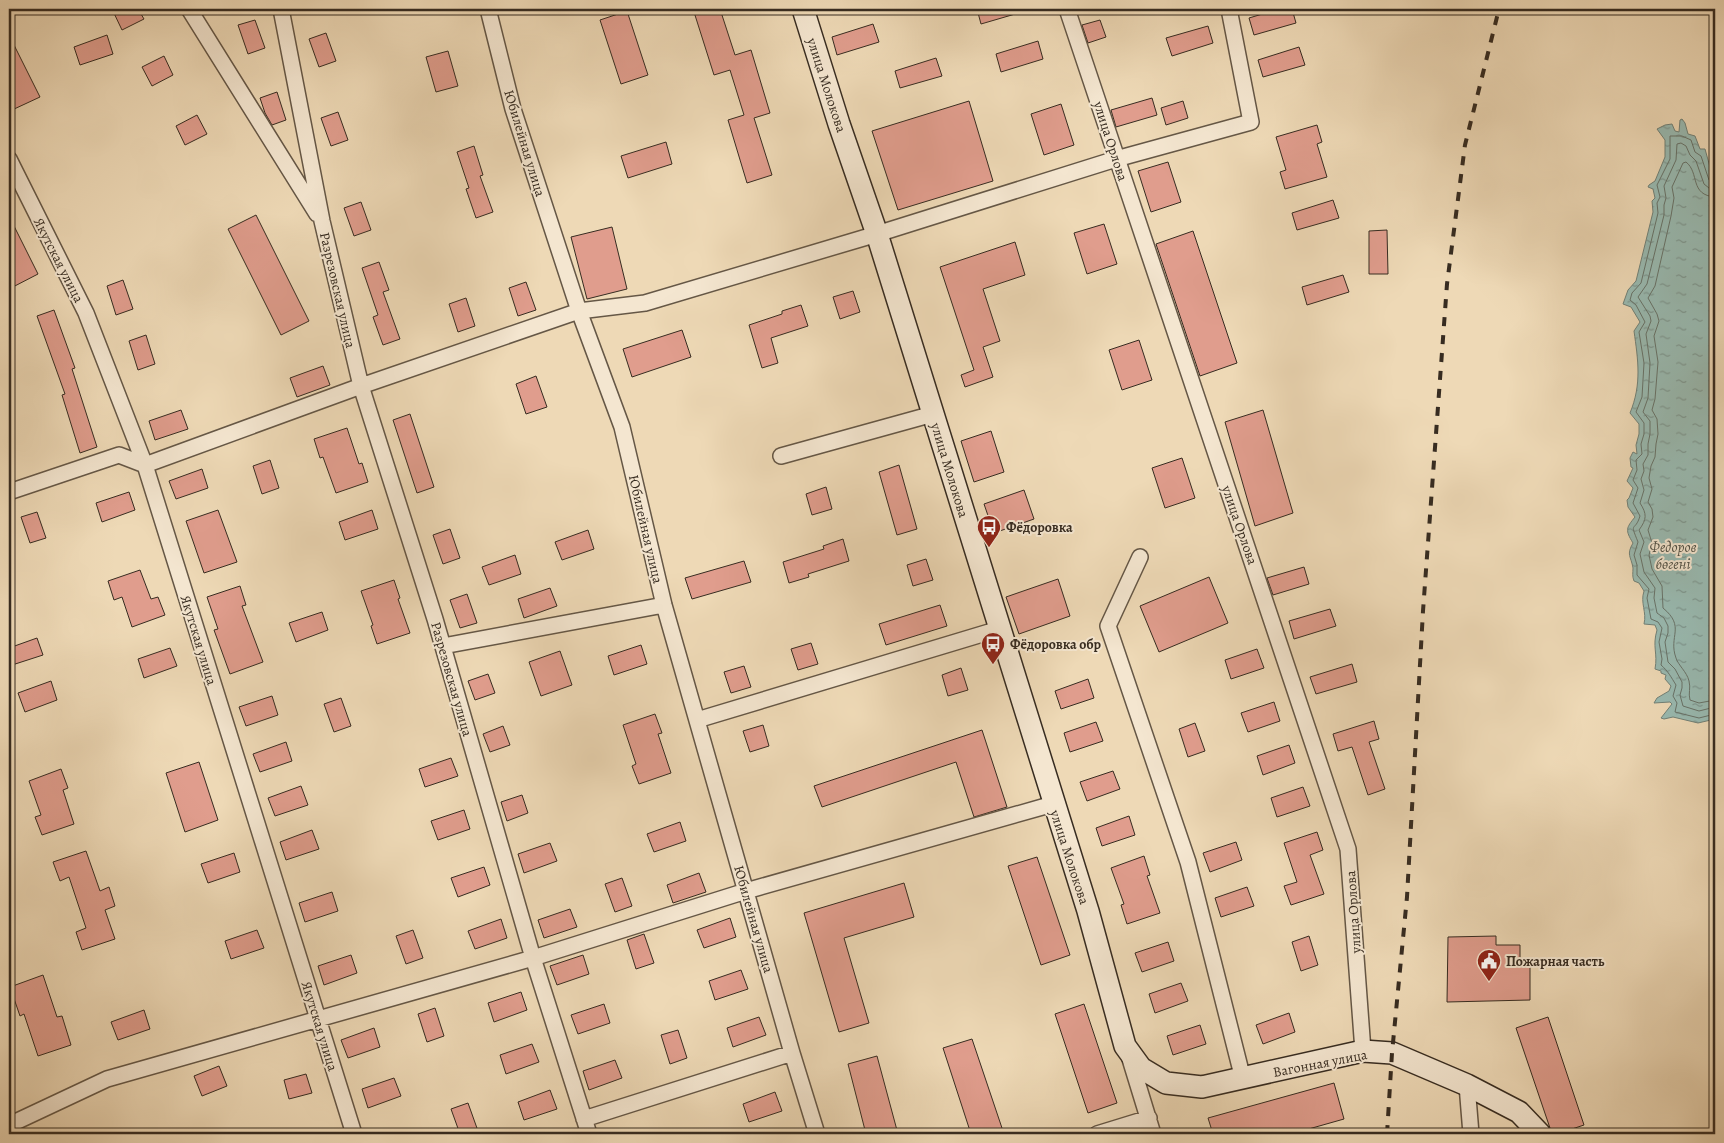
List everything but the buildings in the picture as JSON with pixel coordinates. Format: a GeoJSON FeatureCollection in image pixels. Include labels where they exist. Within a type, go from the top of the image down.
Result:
{"type":"FeatureCollection","features":[{"type":"Feature","properties":{"kind":"street","name":"Разрезовская улица"},"geometry":{"type":"LineString","coordinates":[[189,9],[322,221]]}},
{"type":"Feature","properties":{"kind":"street","name":"Разрезовская улица"},"geometry":{"type":"LineString","coordinates":[[281,9],[322,221],[361,386],[443,646],[533,958],[589,1134]]}},
{"type":"Feature","properties":{"kind":"street","name":"Юбилейная улица"},"geometry":{"type":"LineString","coordinates":[[488,9],[513,109],[579,311],[622,427],[664,605],[792,1053],[817,1134]]}},
{"type":"Feature","properties":{"kind":"street","name":"улица Молокова"},"geometry":{"type":"LineString","coordinates":[[803,9],[839,124],[877,234],[1098,945],[1125,1046],[1150,1118],[1153,1134]]}},
{"type":"Feature","properties":{"kind":"street","name":"улица Орлова"},"geometry":{"type":"LineString","coordinates":[[1067,9],[1348,849],[1363,1051]]}},
{"type":"Feature","properties":{"kind":"street"},"geometry":{"type":"LineString","coordinates":[[9,492],[119,455],[145,465],[361,386],[579,311],[645,303],[877,234],[1116,158],[1251,122],[1229,9]]}},
{"type":"Feature","properties":{"kind":"street","name":"Якутская улица"},"geometry":{"type":"LineString","coordinates":[[9,159],[86,313],[145,465],[354,1134]]}},
{"type":"Feature","properties":{"kind":"street"},"geometry":{"type":"LineString","coordinates":[[781,456],[932,414]]}},
{"type":"Feature","properties":{"kind":"street"},"geometry":{"type":"LineString","coordinates":[[1140,557],[1108,626],[1188,862],[1242,1079]]}},
{"type":"Feature","properties":{"kind":"street"},"geometry":{"type":"LineString","coordinates":[[443,646],[664,605]]}},
{"type":"Feature","properties":{"kind":"street"},"geometry":{"type":"LineString","coordinates":[[697,720],[999,629]]}},
{"type":"Feature","properties":{"kind":"street"},"geometry":{"type":"LineString","coordinates":[[9,1125],[107,1079],[533,958],[746,891],[1053,804]]}},
{"type":"Feature","properties":{"kind":"street","name":"Вагонная улица"},"geometry":{"type":"LineString","coordinates":[[1125,1046],[1141,1068],[1166,1083],[1202,1087],[1363,1051],[1392,1054],[1467,1085],[1519,1112],[1540,1134]]}},
{"type":"Feature","properties":{"kind":"street"},"geometry":{"type":"LineString","coordinates":[[584,1120],[792,1053]]}},
{"type":"Feature","properties":{"kind":"street"},"geometry":{"type":"LineString","coordinates":[[1467,1085],[1471,1134]]}},
{"type":"Feature","properties":{"kind":"street"},"geometry":{"type":"LineString","coordinates":[[1097,1134],[1150,1118]]}},
{"type":"Feature","properties":{"kind":"water","name":"Федоров бөгені"},"geometry":{"type":"Polygon","coordinates":[[[1682,119],[1688,134],[1695,136],[1700,149],[1705,149],[1715,185],[1715,362],[1713,367],[1715,371],[1715,719],[1698,723],[1673,717],[1661,718],[1672,704],[1670,702],[1654,703],[1657,698],[1669,691],[1671,686],[1665,679],[1666,675],[1655,669],[1657,630],[1655,625],[1644,624],[1644,591],[1639,583],[1633,579],[1633,568],[1629,553],[1633,543],[1628,529],[1635,517],[1628,507],[1627,500],[1633,488],[1627,481],[1633,468],[1631,467],[1630,458],[1633,452],[1637,454],[1636,445],[1639,434],[1639,424],[1630,413],[1638,382],[1638,362],[1634,331],[1640,322],[1631,307],[1623,304],[1628,290],[1636,281],[1653,212],[1652,201],[1655,198],[1653,189],[1648,187],[1655,181],[1665,157],[1665,140],[1657,129],[1672,124],[1675,131],[1679,132],[1680,120],[1682,119]]]}},
{"type":"Feature","properties":{"kind":"railway"},"geometry":{"type":"LineString","coordinates":[[1387,1134],[1392,1053],[1407,897],[1423,611],[1447,284],[1465,145],[1499,9]]}},
{"type":"Feature","properties":{"kind":"place","name":"Фёдоровка"},"geometry":{"type":"Point","coordinates":[989,548]}},
{"type":"Feature","properties":{"kind":"place","name":"Фёдоровка обр"},"geometry":{"type":"Point","coordinates":[993,665]}},
{"type":"Feature","properties":{"kind":"place","name":"Пожарная часть"},"geometry":{"type":"Point","coordinates":[1489,982]}}]}
